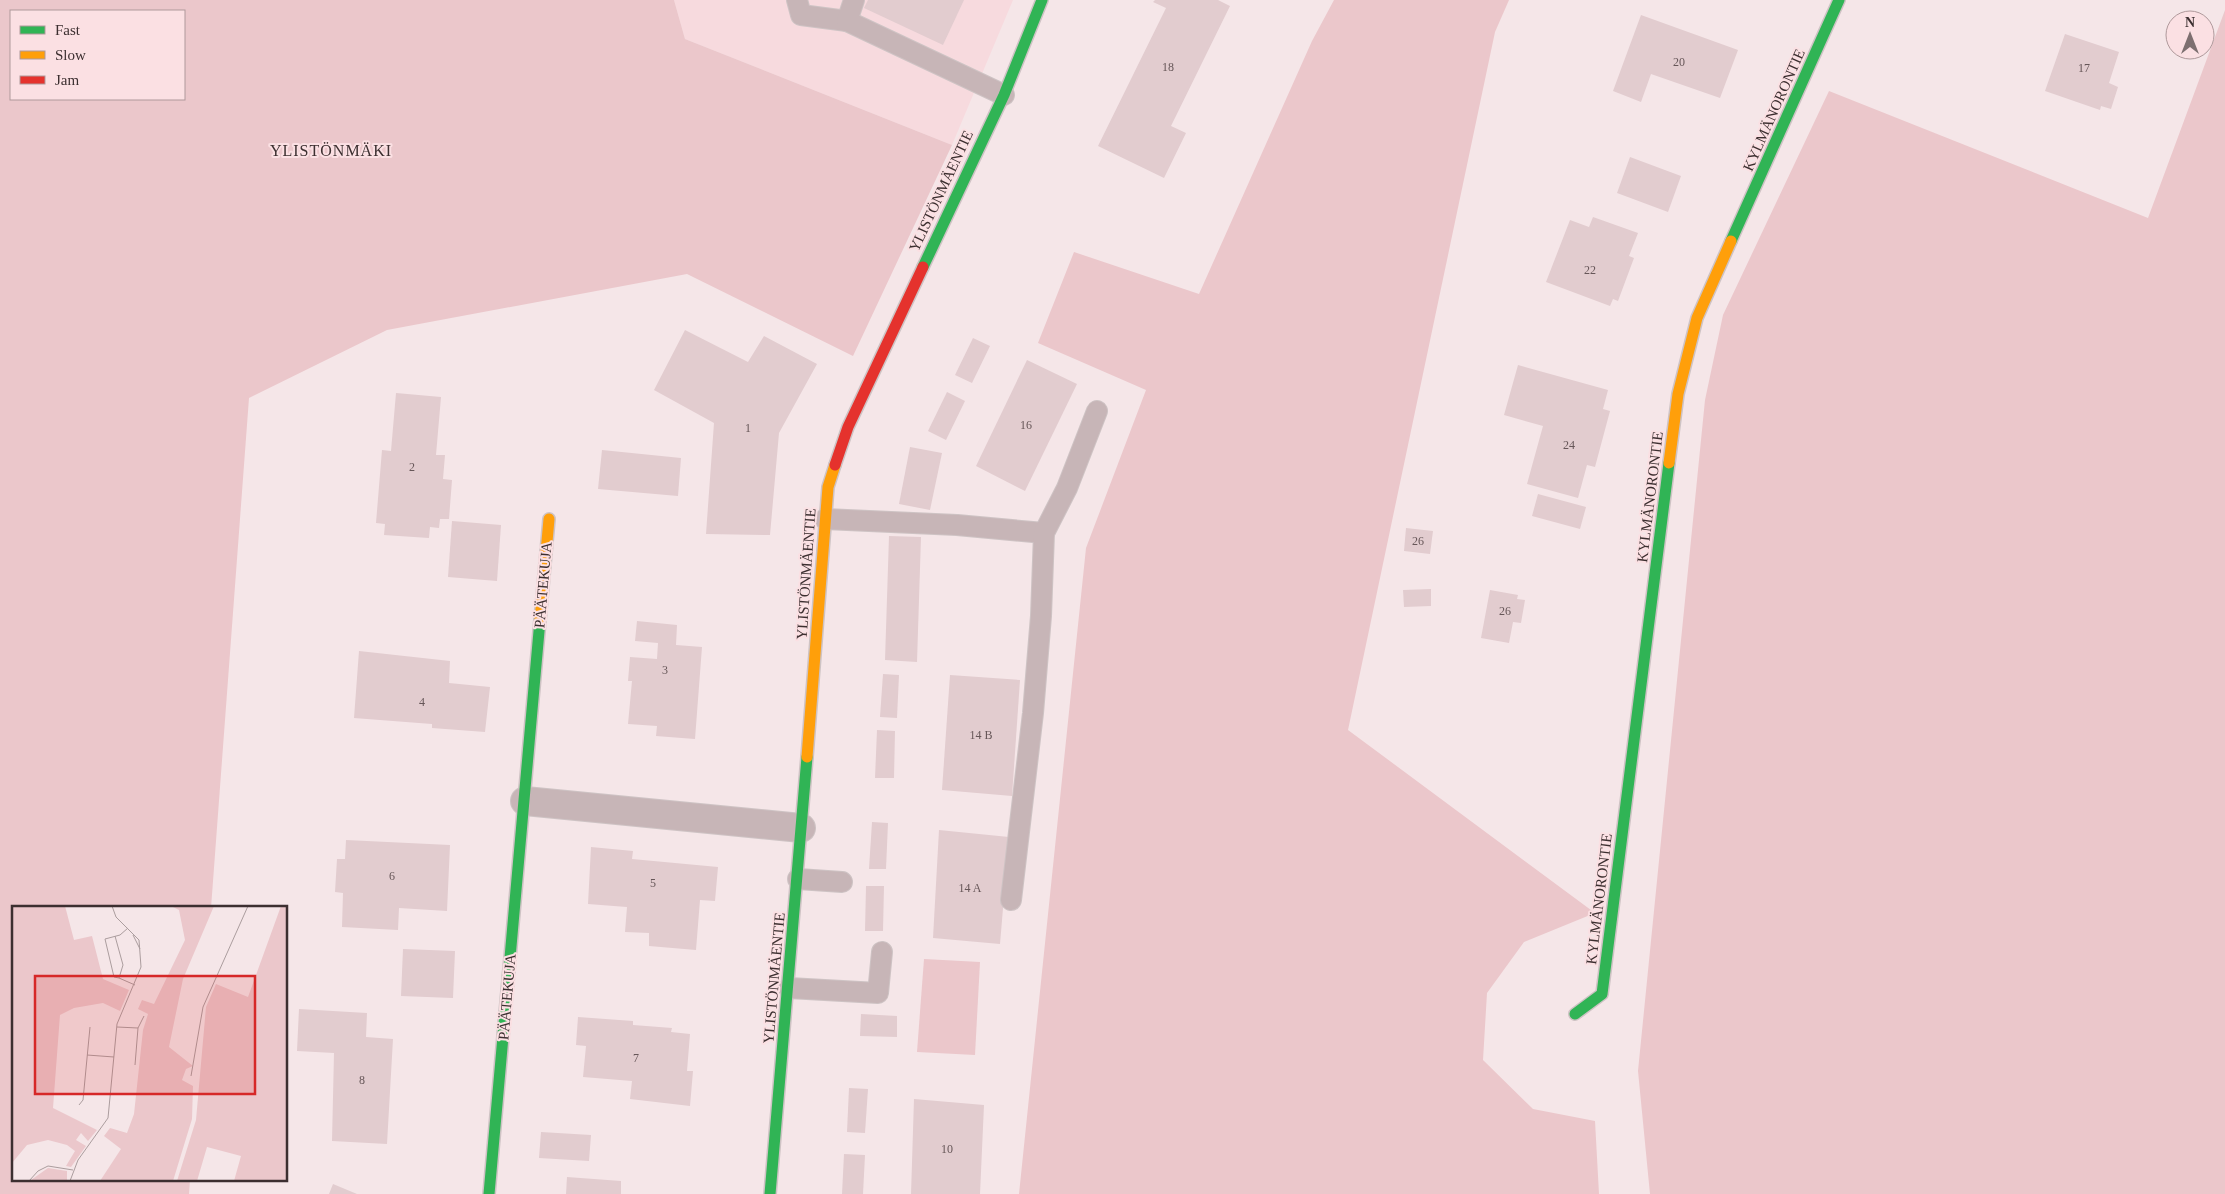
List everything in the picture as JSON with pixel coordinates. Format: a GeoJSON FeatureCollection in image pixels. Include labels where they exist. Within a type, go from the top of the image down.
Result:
{"type":"FeatureCollection","features":[{"type":"Feature","properties":{"kind":"street","name":"YLISTÖNMÄENTIE"},"geometry":{"type":"LineString","coordinates":[[770,1194],[798,879],[800,828],[828,487],[848,427],[1004,95],[1042,0]]}},
{"type":"Feature","properties":{"kind":"street","name":"KYLMÄNORONTIE"},"geometry":{"type":"LineString","coordinates":[[1575,1014],[1602,994],[1678,394],[1697,318],[1839,0]]}},
{"type":"Feature","properties":{"kind":"street","name":"PÄÄTEKUJA"},"geometry":{"type":"LineString","coordinates":[[489,1194],[549,519]]}},
{"type":"Feature","properties":{"kind":"street"},"geometry":{"type":"LineString","coordinates":[[525,801],[800,828]]}},
{"type":"Feature","properties":{"kind":"lane"},"geometry":{"type":"LineString","coordinates":[[797,0],[801,15],[847,22],[1004,95]]}},
{"type":"Feature","properties":{"kind":"lane"},"geometry":{"type":"LineString","coordinates":[[847,22],[854,0]]}},
{"type":"Feature","properties":{"kind":"lane"},"geometry":{"type":"LineString","coordinates":[[1010,900],[1033,713],[1041,616],[1044,533],[1067,488],[1097,411]]}},
{"type":"Feature","properties":{"kind":"lane"},"geometry":{"type":"LineString","coordinates":[[825,519],[957,525],[1044,533]]}},
{"type":"Feature","properties":{"kind":"lane"},"geometry":{"type":"LineString","coordinates":[[798,879],[842,882]]}},
{"type":"Feature","properties":{"kind":"lane"},"geometry":{"type":"LineString","coordinates":[[789,988],[878,993],[882,952]]}},
{"type":"Feature","properties":{"kind":"shaded area"},"geometry":{"type":"Polygon","coordinates":[[[0,0],[674,0],[685,39],[952,145],[853,356],[687,274],[387,330],[249,398],[211,906],[12,906],[12,1182],[190,1182],[189,1194],[0,1194],[0,0]]]}},
{"type":"Feature","properties":{"kind":"shaded area"},"geometry":{"type":"Polygon","coordinates":[[[674,0],[1013,0],[952,145],[685,39],[674,0]]]}},
{"type":"Feature","properties":{"kind":"shaded area"},"geometry":{"type":"Polygon","coordinates":[[[1334,0],[1509,0],[1495,32],[1348,730],[1595,913],[1524,942],[1487,993],[1483,1060],[1533,1109],[1595,1121],[1599,1194],[1019,1194],[1086,548],[1146,390],[1038,343],[1074,252],[1199,294],[1312,41],[1334,0]]]}},
{"type":"Feature","properties":{"kind":"shaded area"},"geometry":{"type":"Polygon","coordinates":[[[2225,10],[2225,1194],[1650,1194],[1638,1071],[1705,400],[1723,315],[1829,91],[2148,218],[2206,60],[2215,60],[2215,37],[2225,10]]]}},
{"type":"Feature","properties":{"kind":"shaded area"},"geometry":{"type":"Polygon","coordinates":[[[924,959],[980,962],[975,1055],[917,1052],[924,959]]]}},
{"type":"Feature","properties":{"kind":"building"},"geometry":{"type":"Polygon","coordinates":[[[868,0],[964,0],[943,45],[864,8],[868,0]]]}},
{"type":"Feature","properties":{"kind":"building"},"geometry":{"type":"Polygon","coordinates":[[[1155,0],[1218,0],[1230,6],[1171,126],[1186,133],[1164,178],[1098,146],[1166,8],[1153,2],[1155,0]]]}},
{"type":"Feature","properties":{"kind":"building"},"geometry":{"type":"Polygon","coordinates":[[[1641,15],[1738,50],[1720,98],[1651,74],[1641,102],[1613,91],[1641,15]]]}},
{"type":"Feature","properties":{"kind":"building"},"geometry":{"type":"Polygon","coordinates":[[[2065,34],[2119,52],[2109,83],[2118,87],[2111,109],[2101,106],[2100,110],[2045,91],[2065,34]]]}},
{"type":"Feature","properties":{"kind":"building"},"geometry":{"type":"Polygon","coordinates":[[[1630,157],[1681,176],[1668,212],[1617,193],[1630,157]]]}},
{"type":"Feature","properties":{"kind":"building"},"geometry":{"type":"Polygon","coordinates":[[[1593,217],[1638,233],[1629,256],[1634,258],[1618,301],[1613,299],[1610,306],[1546,282],[1570,220],[1589,227],[1593,217]]]}},
{"type":"Feature","properties":{"kind":"building"},"geometry":{"type":"Polygon","coordinates":[[[685,330],[748,362],[764,336],[817,364],[779,433],[770,535],[706,534],[714,423],[654,390],[685,330]]]}},
{"type":"Feature","properties":{"kind":"building"},"geometry":{"type":"Polygon","coordinates":[[[973,338],[990,346],[972,383],[955,375],[973,338]]]}},
{"type":"Feature","properties":{"kind":"building"},"geometry":{"type":"Polygon","coordinates":[[[1027,360],[1077,384],[1025,491],[976,466],[1027,360]]]}},
{"type":"Feature","properties":{"kind":"building"},"geometry":{"type":"Polygon","coordinates":[[[1518,365],[1608,390],[1603,409],[1610,411],[1595,467],[1587,465],[1578,498],[1527,484],[1543,426],[1504,415],[1518,365]]]}},
{"type":"Feature","properties":{"kind":"building"},"geometry":{"type":"Polygon","coordinates":[[[947,392],[965,401],[946,440],[928,431],[947,392]]]}},
{"type":"Feature","properties":{"kind":"building"},"geometry":{"type":"Polygon","coordinates":[[[396,393],[441,397],[436,455],[445,455],[443,479],[452,480],[449,519],[440,519],[439,528],[430,527],[429,538],[384,535],[385,524],[376,523],[382,450],[391,451],[396,393]]]}},
{"type":"Feature","properties":{"kind":"building"},"geometry":{"type":"Polygon","coordinates":[[[910,447],[942,453],[930,510],[899,504],[910,447]]]}},
{"type":"Feature","properties":{"kind":"building"},"geometry":{"type":"Polygon","coordinates":[[[602,450],[681,458],[678,496],[598,489],[602,450]]]}},
{"type":"Feature","properties":{"kind":"building"},"geometry":{"type":"Polygon","coordinates":[[[1538,494],[1586,507],[1580,529],[1532,516],[1538,494]]]}},
{"type":"Feature","properties":{"kind":"building"},"geometry":{"type":"Polygon","coordinates":[[[452,521],[501,525],[497,581],[448,577],[452,521]]]}},
{"type":"Feature","properties":{"kind":"building"},"geometry":{"type":"Polygon","coordinates":[[[1406,528],[1433,531],[1430,554],[1404,551],[1406,528]]]}},
{"type":"Feature","properties":{"kind":"building"},"geometry":{"type":"Polygon","coordinates":[[[889,536],[921,537],[917,662],[885,660],[889,536]]]}},
{"type":"Feature","properties":{"kind":"building"},"geometry":{"type":"Polygon","coordinates":[[[1431,589],[1431,606],[1404,607],[1403,590],[1431,589]]]}},
{"type":"Feature","properties":{"kind":"building"},"geometry":{"type":"Polygon","coordinates":[[[1490,590],[1518,595],[1517,599],[1525,600],[1521,623],[1513,622],[1509,643],[1481,638],[1490,590]]]}},
{"type":"Feature","properties":{"kind":"building"},"geometry":{"type":"Polygon","coordinates":[[[637,621],[677,625],[676,645],[702,647],[695,739],[656,736],[657,726],[628,724],[632,681],[628,681],[630,657],[657,659],[658,643],[635,641],[637,621]]]}},
{"type":"Feature","properties":{"kind":"building"},"geometry":{"type":"Polygon","coordinates":[[[359,651],[450,661],[449,683],[490,687],[485,732],[432,728],[432,724],[354,718],[359,651]]]}},
{"type":"Feature","properties":{"kind":"building"},"geometry":{"type":"Polygon","coordinates":[[[883,674],[899,675],[897,718],[880,717],[883,674]]]}},
{"type":"Feature","properties":{"kind":"building"},"geometry":{"type":"Polygon","coordinates":[[[950,675],[1020,680],[1012,796],[942,790],[950,675]]]}},
{"type":"Feature","properties":{"kind":"building"},"geometry":{"type":"Polygon","coordinates":[[[877,730],[895,731],[894,778],[875,778],[877,730]]]}},
{"type":"Feature","properties":{"kind":"building"},"geometry":{"type":"Polygon","coordinates":[[[872,822],[888,823],[886,869],[869,869],[872,822]]]}},
{"type":"Feature","properties":{"kind":"building"},"geometry":{"type":"Polygon","coordinates":[[[939,830],[1009,837],[1000,944],[933,938],[939,830]]]}},
{"type":"Feature","properties":{"kind":"building"},"geometry":{"type":"Polygon","coordinates":[[[346,840],[450,845],[447,911],[399,908],[398,930],[342,927],[343,893],[335,892],[337,859],[345,859],[346,840]]]}},
{"type":"Feature","properties":{"kind":"building"},"geometry":{"type":"Polygon","coordinates":[[[591,847],[633,851],[632,859],[718,867],[715,901],[700,900],[696,950],[649,946],[649,933],[625,932],[627,907],[588,904],[591,847]]]}},
{"type":"Feature","properties":{"kind":"building"},"geometry":{"type":"Polygon","coordinates":[[[866,886],[884,886],[883,931],[865,931],[866,886]]]}},
{"type":"Feature","properties":{"kind":"building"},"geometry":{"type":"Polygon","coordinates":[[[403,949],[455,951],[453,998],[401,996],[403,949]]]}},
{"type":"Feature","properties":{"kind":"building"},"geometry":{"type":"Polygon","coordinates":[[[299,1009],[367,1013],[366,1037],[393,1039],[387,1144],[332,1141],[334,1053],[297,1051],[299,1009]]]}},
{"type":"Feature","properties":{"kind":"building"},"geometry":{"type":"Polygon","coordinates":[[[861,1014],[897,1016],[897,1037],[860,1036],[861,1014]]]}},
{"type":"Feature","properties":{"kind":"building"},"geometry":{"type":"Polygon","coordinates":[[[578,1017],[633,1021],[633,1025],[672,1028],[671,1032],[690,1034],[687,1071],[693,1071],[690,1106],[630,1099],[632,1081],[583,1077],[586,1046],[576,1045],[578,1017]]]}},
{"type":"Feature","properties":{"kind":"building"},"geometry":{"type":"Polygon","coordinates":[[[849,1088],[868,1089],[865,1133],[847,1132],[849,1088]]]}},
{"type":"Feature","properties":{"kind":"building"},"geometry":{"type":"Polygon","coordinates":[[[914,1099],[984,1105],[980,1194],[911,1194],[914,1099]]]}},
{"type":"Feature","properties":{"kind":"building"},"geometry":{"type":"Polygon","coordinates":[[[541,1132],[591,1135],[589,1161],[539,1158],[541,1132]]]}},
{"type":"Feature","properties":{"kind":"building"},"geometry":{"type":"Polygon","coordinates":[[[844,1154],[865,1155],[863,1194],[842,1194],[844,1154]]]}},
{"type":"Feature","properties":{"kind":"building"},"geometry":{"type":"Polygon","coordinates":[[[567,1177],[621,1181],[621,1194],[566,1194],[567,1177]]]}},
{"type":"Feature","properties":{"kind":"building"},"geometry":{"type":"Polygon","coordinates":[[[333,1184],[357,1194],[329,1194],[333,1184]]]}},
{"type":"Feature","properties":{"kind":"traffic: fast"},"geometry":{"type":"LineString","coordinates":[[923,267],[1004,95],[1042,0]]}},
{"type":"Feature","properties":{"kind":"traffic: fast"},"geometry":{"type":"LineString","coordinates":[[1731,241],[1839,0]]}},
{"type":"Feature","properties":{"kind":"traffic: fast"},"geometry":{"type":"LineString","coordinates":[[1575,1014],[1602,994],[1669,463]]}},
{"type":"Feature","properties":{"kind":"traffic: fast"},"geometry":{"type":"LineString","coordinates":[[489,1194],[540,620]]}},
{"type":"Feature","properties":{"kind":"traffic: fast"},"geometry":{"type":"LineString","coordinates":[[770,1194],[807,757]]}},
{"type":"Feature","properties":{"kind":"traffic: slow"},"geometry":{"type":"LineString","coordinates":[[1669,463],[1678,394],[1697,318],[1731,241]]}},
{"type":"Feature","properties":{"kind":"traffic: slow"},"geometry":{"type":"LineString","coordinates":[[807,757],[828,487],[835,465]]}},
{"type":"Feature","properties":{"kind":"traffic: slow"},"geometry":{"type":"LineString","coordinates":[[540,620],[549,519]]}},
{"type":"Feature","properties":{"kind":"traffic: jam"},"geometry":{"type":"LineString","coordinates":[[835,465],[848,427],[923,267]]}},
{"type":"Feature","properties":{"kind":"district","name":"YLISTÖNMÄKI"},"geometry":{"type":"Point","coordinates":[331,150]}}]}
